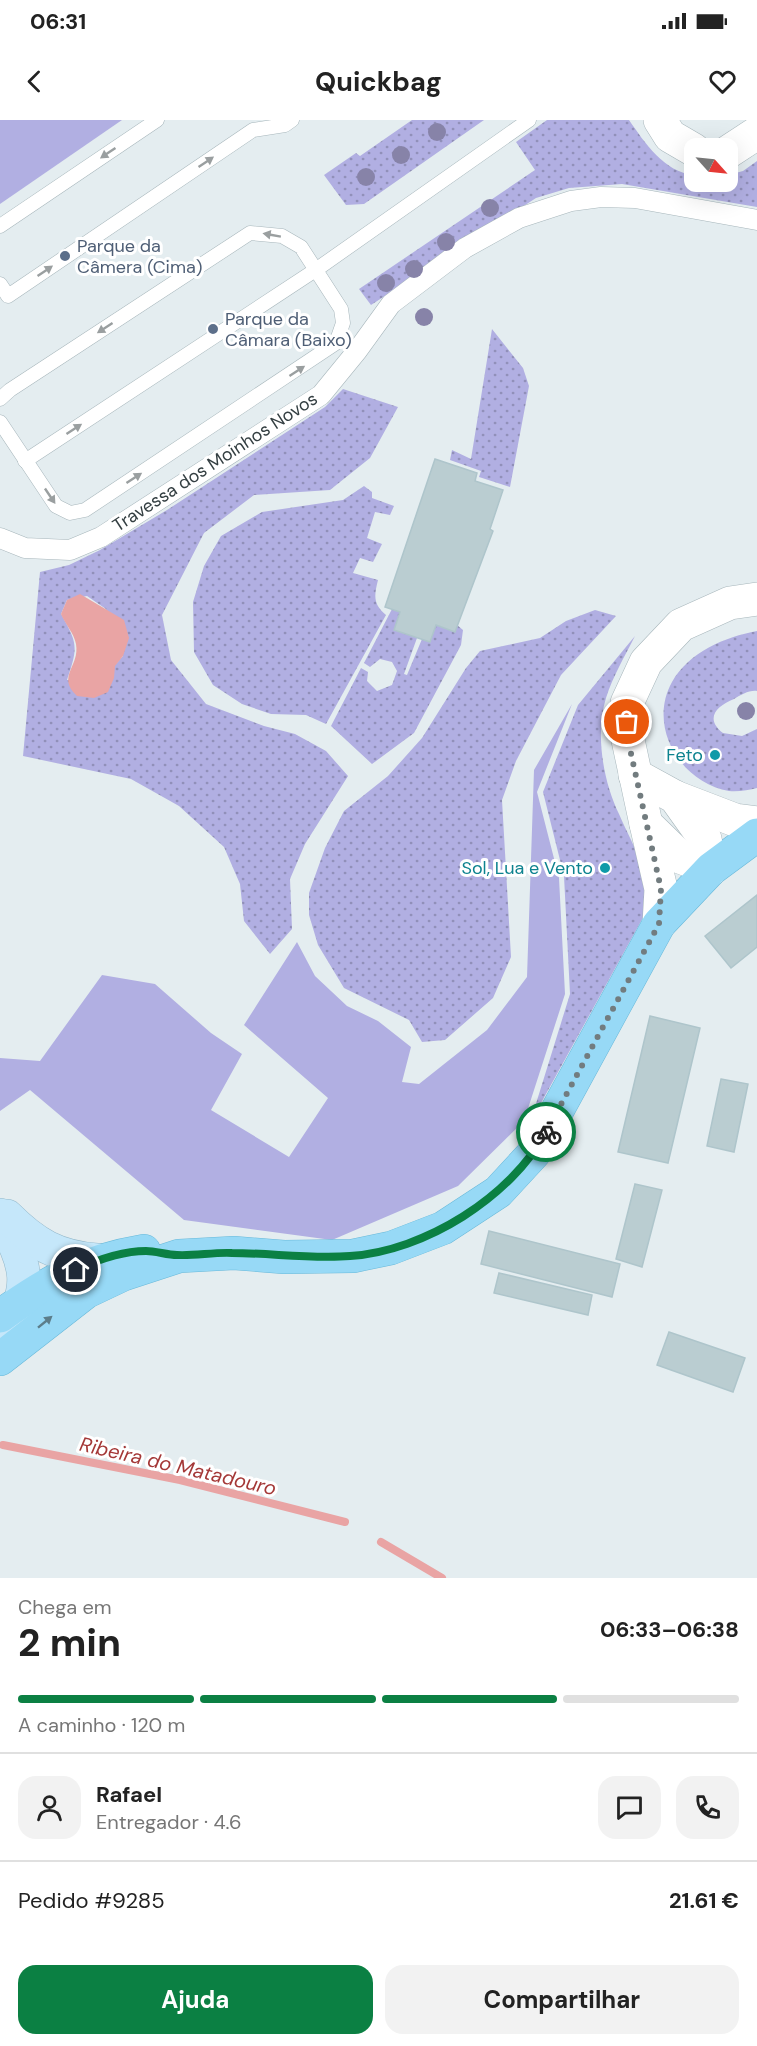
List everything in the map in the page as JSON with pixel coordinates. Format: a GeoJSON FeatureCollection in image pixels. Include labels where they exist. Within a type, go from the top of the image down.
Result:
{"type":"FeatureCollection","features":[{"type":"Feature","properties":{"kind":"main road"},"geometry":{"type":"LineString","coordinates":[[0,1209],[27,1236],[52,1250],[72,1258],[97,1260],[146,1251],[179,1256],[234,1253],[284,1257],[353,1256],[391,1248],[443,1228],[498,1192],[534,1153],[659,924],[711,869],[757,835]]}},
{"type":"Feature","properties":{"kind":"main road"},"geometry":{"type":"LineString","coordinates":[[0,1215],[18,1249],[22,1266],[0,1338]]}},
{"type":"Feature","properties":{"kind":"main road"},"geometry":{"type":"LineString","coordinates":[[0,1359],[86,1292],[124,1274],[179,1256]]}},
{"type":"Feature","properties":{"kind":"main road"},"geometry":{"type":"LineString","coordinates":[[11,1308],[48,1284],[97,1260]]}},
{"type":"Feature","properties":{"kind":"street"},"geometry":{"type":"LineString","coordinates":[[660,120],[670,136],[684,144]]}},
{"type":"Feature","properties":{"kind":"street"},"geometry":{"type":"LineString","coordinates":[[738,146],[757,134]]}},
{"type":"Feature","properties":{"kind":"street","name":"Travessa dos Moinhos Novos"},"geometry":{"type":"LineString","coordinates":[[0,538],[26,548],[70,550],[101,537],[321,394],[357,351],[391,304],[465,248],[519,218],[571,201],[601,197],[634,198],[757,220]]}},
{"type":"Feature","properties":{"kind":"street"},"geometry":{"type":"LineString","coordinates":[[659,924],[661,889],[628,740],[627,703],[646,662],[681,625],[730,603],[757,599]]}},
{"type":"Feature","properties":{"kind":"street"},"geometry":{"type":"LineString","coordinates":[[636,775],[675,797],[735,820],[757,823]]}},
{"type":"Feature","properties":{"kind":"street"},"geometry":{"type":"LineString","coordinates":[[675,797],[705,839],[711,869]]}},
{"type":"Feature","properties":{"kind":"street"},"geometry":{"type":"LineString","coordinates":[[646,824],[680,857],[711,869]]}},
{"type":"Feature","properties":{"kind":"lane"},"geometry":{"type":"LineString","coordinates":[[0,226],[156,120]]}},
{"type":"Feature","properties":{"kind":"lane"},"geometry":{"type":"LineString","coordinates":[[0,284],[8,296],[250,125],[285,125],[292,120]]}},
{"type":"Feature","properties":{"kind":"lane"},"geometry":{"type":"LineString","coordinates":[[25,461],[316,269],[529,120]]}},
{"type":"Feature","properties":{"kind":"lane"},"geometry":{"type":"LineString","coordinates":[[0,399],[10,390],[250,233],[282,236],[301,247],[342,309],[343,323],[336,343],[308,364],[85,510],[70,513],[56,506],[0,422]]}},
{"type":"Feature","properties":{"kind":"shaded area"},"geometry":{"type":"Polygon","coordinates":[[[0,120],[122,120],[0,204],[0,120]]]}},
{"type":"Feature","properties":{"kind":"shaded area"},"geometry":{"type":"Polygon","coordinates":[[[412,120],[484,120],[364,204],[346,205],[324,175],[356,153],[360,156],[412,120]]]}},
{"type":"Feature","properties":{"kind":"shaded area"},"geometry":{"type":"Polygon","coordinates":[[[547,120],[629,120],[656,155],[684,173],[684,192],[738,192],[738,172],[757,161],[757,207],[622,184],[569,188],[536,198],[371,305],[359,289],[535,170],[516,142],[547,120]]]}},
{"type":"Feature","properties":{"kind":"shaded area"},"geometry":{"type":"Polygon","coordinates":[[[492,329],[523,368],[529,386],[510,487],[479,477],[481,471],[450,460],[452,450],[471,459],[492,329]]]}},
{"type":"Feature","properties":{"kind":"shaded area"},"geometry":{"type":"Polygon","coordinates":[[[343,389],[398,407],[370,458],[330,490],[254,495],[204,533],[162,615],[171,660],[206,704],[264,726],[295,734],[326,751],[348,776],[305,844],[290,879],[292,929],[270,954],[244,921],[240,884],[224,847],[179,806],[131,779],[23,756],[40,572],[69,565],[100,550],[167,510],[325,407],[343,389]],[[87,596],[67,600],[61,614],[71,632],[74,653],[67,680],[114,678],[114,666],[123,656],[106,609],[87,596]]]}},
{"type":"Feature","properties":{"kind":"shaded area"},"geometry":{"type":"Polygon","coordinates":[[[364,486],[372,492],[372,498],[394,506],[390,515],[375,512],[367,538],[382,544],[373,562],[360,558],[353,573],[378,580],[376,599],[386,615],[326,724],[306,715],[271,714],[242,704],[213,685],[194,652],[193,602],[204,566],[221,536],[262,512],[343,500],[364,486]]]}},
{"type":"Feature","properties":{"kind":"shaded area"},"geometry":{"type":"Polygon","coordinates":[[[80,594],[124,620],[129,638],[123,656],[115,666],[114,678],[108,692],[94,698],[77,696],[69,683],[76,644],[61,614],[67,600],[80,594]]]}},
{"type":"Feature","properties":{"kind":"shaded area"},"geometry":{"type":"Polygon","coordinates":[[[392,609],[400,612],[417,638],[404,674],[407,675],[422,639],[430,642],[436,625],[455,632],[457,625],[463,630],[461,645],[414,733],[372,764],[331,726],[361,668],[368,672],[367,681],[377,691],[392,685],[397,671],[392,662],[380,659],[370,667],[364,663],[392,609]]]}},
{"type":"Feature","properties":{"kind":"shaded area"},"geometry":{"type":"Polygon","coordinates":[[[595,610],[616,616],[561,675],[516,761],[502,800],[511,957],[493,998],[445,1040],[422,1042],[409,1020],[344,988],[318,945],[309,915],[309,893],[325,848],[344,811],[388,776],[422,738],[466,668],[480,651],[540,638],[566,621],[595,610]]]}},
{"type":"Feature","properties":{"kind":"shaded area"},"geometry":{"type":"Polygon","coordinates":[[[757,631],[757,691],[745,693],[722,705],[714,717],[717,728],[723,733],[742,736],[757,729],[757,788],[729,791],[712,786],[696,777],[683,765],[666,734],[665,699],[679,671],[698,654],[733,637],[757,631]]]}},
{"type":"Feature","properties":{"kind":"shaded area"},"geometry":{"type":"Polygon","coordinates":[[[635,636],[606,698],[601,742],[605,772],[613,801],[636,851],[643,873],[645,914],[530,1123],[570,994],[564,876],[543,792],[578,705],[635,636]]]}},
{"type":"Feature","properties":{"kind":"shaded area"},"geometry":{"type":"Polygon","coordinates":[[[572,704],[537,792],[559,878],[565,994],[524,1121],[458,1186],[332,1240],[184,1220],[30,1090],[0,1111],[0,1058],[40,1061],[102,975],[155,984],[211,1033],[242,1054],[211,1110],[289,1157],[328,1098],[244,1025],[297,942],[315,976],[347,1006],[378,1021],[411,1047],[402,1082],[419,1084],[487,1030],[527,977],[534,770],[572,704]]]}},
{"type":"Feature","properties":{"kind":"building"},"geometry":{"type":"Polygon","coordinates":[[[435,459],[477,473],[475,481],[503,490],[490,529],[493,531],[455,632],[436,625],[430,642],[394,630],[400,612],[385,607],[435,459]]]}},
{"type":"Feature","properties":{"kind":"building"},"geometry":{"type":"Polygon","coordinates":[[[757,895],[757,947],[731,968],[705,936],[757,895]]]}},
{"type":"Feature","properties":{"kind":"building"},"geometry":{"type":"Polygon","coordinates":[[[650,1016],[700,1028],[668,1163],[618,1152],[650,1016]]]}},
{"type":"Feature","properties":{"kind":"building"},"geometry":{"type":"Polygon","coordinates":[[[721,1079],[748,1084],[734,1152],[707,1146],[721,1079]]]}},
{"type":"Feature","properties":{"kind":"building"},"geometry":{"type":"Polygon","coordinates":[[[635,1184],[662,1190],[642,1267],[616,1259],[635,1184]]]}},
{"type":"Feature","properties":{"kind":"building"},"geometry":{"type":"Polygon","coordinates":[[[489,1231],[620,1264],[612,1297],[481,1264],[489,1231]]]}},
{"type":"Feature","properties":{"kind":"building"},"geometry":{"type":"Polygon","coordinates":[[[499,1273],[592,1295],[588,1315],[494,1293],[499,1273]]]}},
{"type":"Feature","properties":{"kind":"building"},"geometry":{"type":"Polygon","coordinates":[[[669,1332],[745,1358],[733,1392],[657,1365],[669,1332]]]}},
{"type":"Feature","properties":{"kind":"waterway","name":"Ribeira do Matadouro"},"geometry":{"type":"LineString","coordinates":[[3,1445],[180,1480],[345,1522]]}},
{"type":"Feature","properties":{"kind":"waterway","name":"Ribeira do Matadouro"},"geometry":{"type":"LineString","coordinates":[[381,1542],[442,1578]]}},
{"type":"Feature","properties":{"kind":"way so far"},"geometry":{"type":"LineString","coordinates":[[546,1132],[659,924],[661,889],[628,740],[627,722]]}},
{"type":"Feature","properties":{"kind":"place","name":"Parque da Câmera (Cima)"},"geometry":{"type":"Point","coordinates":[65,256]}},
{"type":"Feature","properties":{"kind":"place","name":"Parque da Câmara (Baixo)"},"geometry":{"type":"Point","coordinates":[213,329]}},
{"type":"Feature","properties":{"kind":"place","name":"Feto"},"geometry":{"type":"Point","coordinates":[715,755]}},
{"type":"Feature","properties":{"kind":"place","name":"Sol, Lua e Vento"},"geometry":{"type":"Point","coordinates":[605,868]}},
{"type":"Feature","properties":{"kind":"route"},"geometry":{"type":"LineString","coordinates":[[76,1270],[97,1260],[146,1251],[179,1256],[234,1253],[319,1258],[353,1256],[391,1248],[443,1228],[498,1192],[534,1153],[546,1132]]}}]}
